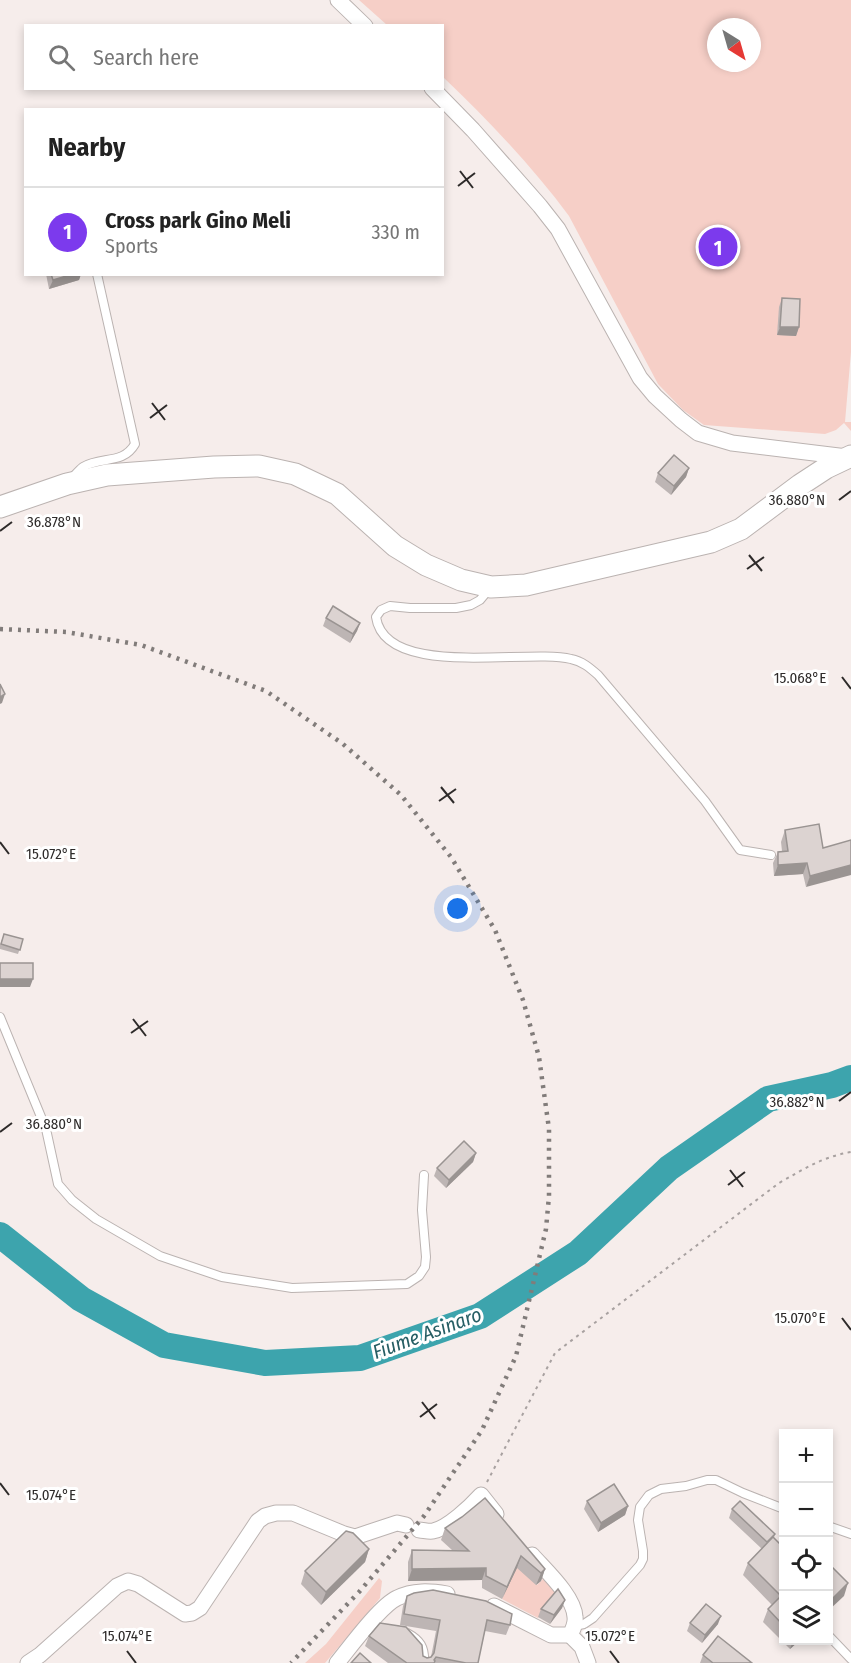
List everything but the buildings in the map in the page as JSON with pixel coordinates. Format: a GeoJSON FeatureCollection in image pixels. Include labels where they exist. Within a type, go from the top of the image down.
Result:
{"type":"FeatureCollection","features":[{"type":"Feature","properties":{"kind":"main road"},"geometry":{"type":"LineString","coordinates":[[0,507],[67,484],[107,475],[259,466],[295,474],[337,494],[395,546],[426,565],[461,580],[491,587],[526,585],[711,542],[741,529],[800,485],[849,456]]}},
{"type":"Feature","properties":{"kind":"street"},"geometry":{"type":"LineString","coordinates":[[338,0],[364,24]]}},
{"type":"Feature","properties":{"kind":"street"},"geometry":{"type":"LineString","coordinates":[[434,90],[473,130],[558,229],[640,378],[655,396],[681,420],[698,433],[732,443],[849,456]]}},
{"type":"Feature","properties":{"kind":"street"},"geometry":{"type":"LineString","coordinates":[[28,1663],[40,1655],[117,1586],[128,1581],[138,1584],[185,1614],[192,1613],[200,1608],[258,1521],[265,1516],[276,1513],[293,1513],[355,1537],[397,1522],[433,1532],[445,1526],[481,1495],[505,1524]]}},
{"type":"Feature","properties":{"kind":"street"},"geometry":{"type":"LineString","coordinates":[[520,1541],[569,1599],[575,1616],[572,1631],[588,1663]]}},
{"type":"Feature","properties":{"kind":"street"},"geometry":{"type":"LineString","coordinates":[[337,1663],[372,1627],[384,1606],[396,1598],[429,1591],[462,1597]]}},
{"type":"Feature","properties":{"kind":"street"},"geometry":{"type":"LineString","coordinates":[[484,1601],[550,1635],[572,1631]]}},
{"type":"Feature","properties":{"kind":"lane"},"geometry":{"type":"LineString","coordinates":[[67,484],[82,468],[103,460],[122,458],[131,451],[135,444],[97,276]]}},
{"type":"Feature","properties":{"kind":"lane"},"geometry":{"type":"LineString","coordinates":[[491,587],[480,600],[471,605],[456,608],[390,606],[381,610],[376,617],[377,626],[385,636],[400,646],[426,655],[457,658],[539,656],[571,659],[586,665],[598,675],[705,801],[740,850],[771,855]]}},
{"type":"Feature","properties":{"kind":"lane"},"geometry":{"type":"LineString","coordinates":[[0,1017],[46,1129],[58,1184],[72,1200],[96,1220],[160,1256],[222,1277],[292,1288],[407,1284],[419,1276],[425,1266],[422,1210],[424,1175]]}},
{"type":"Feature","properties":{"kind":"lane"},"geometry":{"type":"LineString","coordinates":[[572,1631],[593,1618],[643,1559],[638,1520],[640,1507],[650,1495],[662,1488],[716,1480],[779,1507]]}},
{"type":"Feature","properties":{"kind":"lane"},"geometry":{"type":"LineString","coordinates":[[833,1528],[851,1534]]}},
{"type":"Feature","properties":{"kind":"lane"},"geometry":{"type":"LineString","coordinates":[[396,1630],[405,1631],[420,1640],[425,1654],[424,1663]]}},
{"type":"Feature","properties":{"kind":"lane"},"geometry":{"type":"LineString","coordinates":[[833,1640],[851,1659]]}},
{"type":"Feature","properties":{"kind":"path"},"geometry":{"type":"LineString","coordinates":[[481,1495],[555,1353],[779,1183],[832,1155],[851,1152]]}},
{"type":"Feature","properties":{"kind":"shaded area"},"geometry":{"type":"Polygon","coordinates":[[[359,0],[851,0],[851,352],[845,422],[851,422],[851,431],[844,423],[836,430],[825,434],[704,425],[683,410],[658,384],[569,216],[509,144],[444,78],[444,24],[386,24],[359,0]]]}},
{"type":"Feature","properties":{"kind":"shaded area"},"geometry":{"type":"Polygon","coordinates":[[[517,1565],[537,1585],[545,1577],[559,1593],[538,1618],[502,1599],[517,1565]]]}},
{"type":"Feature","properties":{"kind":"shaded area"},"geometry":{"type":"Polygon","coordinates":[[[379,1578],[382,1581],[380,1598],[325,1663],[305,1663],[326,1644],[379,1578]]]}},
{"type":"Feature","properties":{"kind":"waterway","name":"Fiume Asinaro"},"geometry":{"type":"LineString","coordinates":[[0,1235],[81,1299],[164,1345],[265,1363],[360,1358],[480,1316],[578,1253],[669,1168],[768,1099],[832,1085],[851,1078]]}},
{"type":"Feature","properties":{"kind":"railway"},"geometry":{"type":"LineString","coordinates":[[0,629],[66,632],[141,645],[266,691],[343,744],[401,795],[451,857],[495,930],[523,1000],[539,1057],[549,1129],[549,1196],[546,1229],[516,1356],[482,1430],[424,1516],[359,1592],[291,1663]]}},
{"type":"Feature","properties":{"kind":"place","name":"Cross park Gino Meli"},"geometry":{"type":"Point","coordinates":[718,247]}}]}
